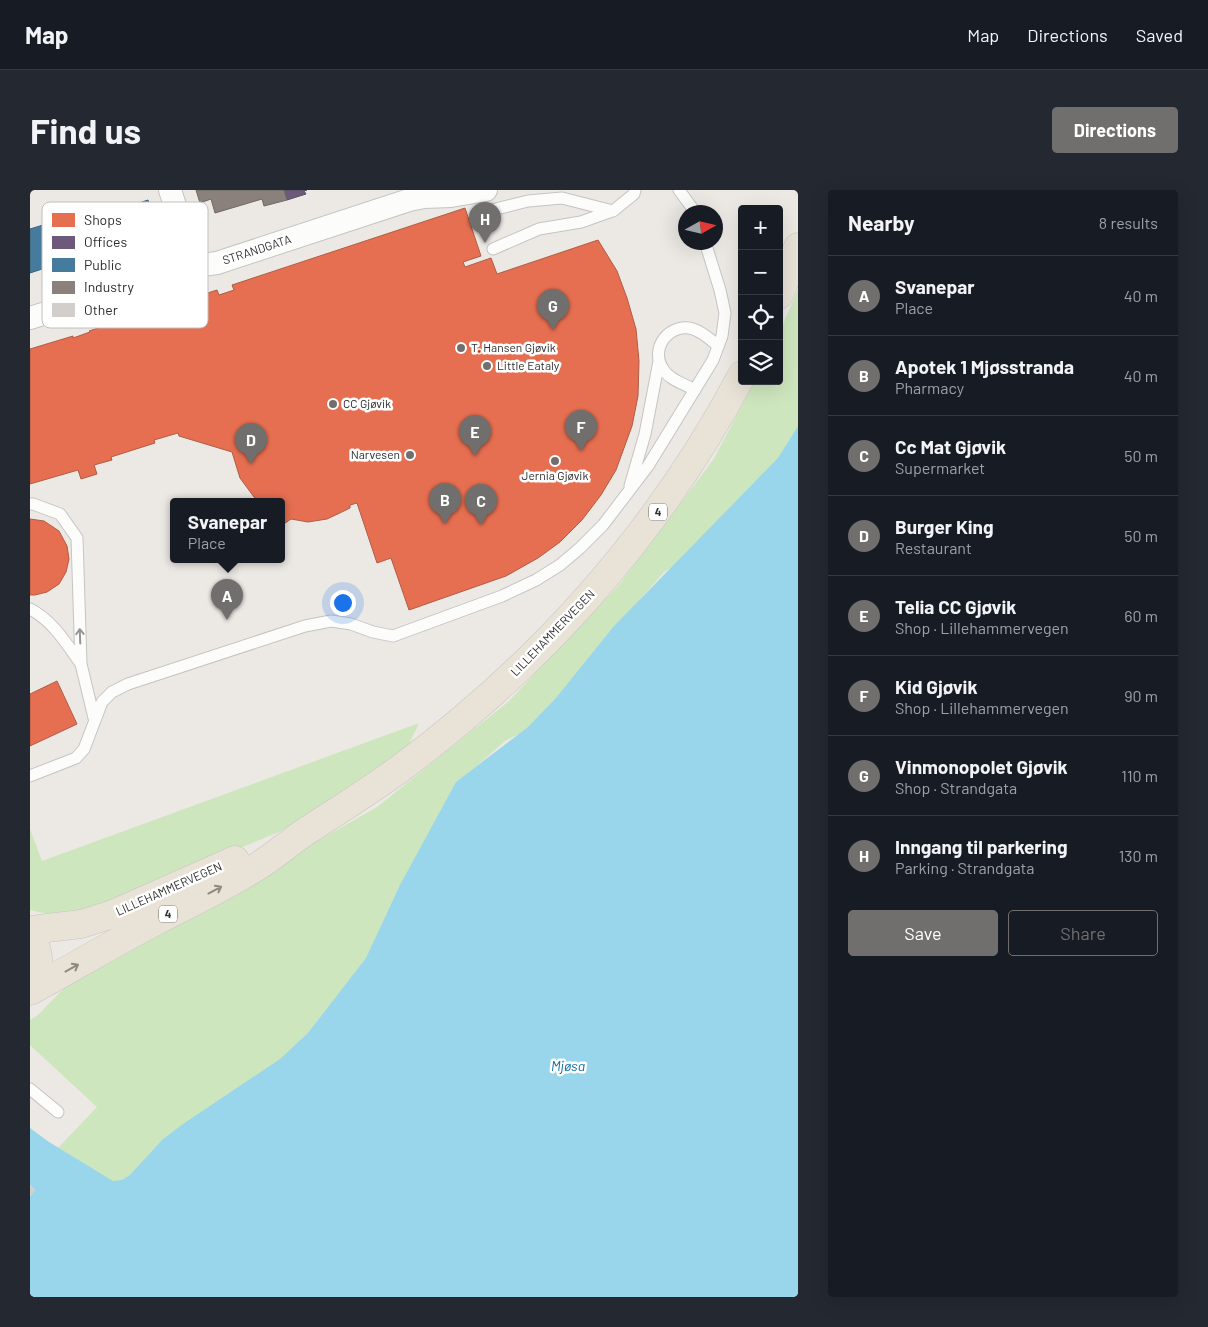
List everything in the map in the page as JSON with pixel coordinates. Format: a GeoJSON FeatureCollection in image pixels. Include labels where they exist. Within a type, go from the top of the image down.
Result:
{"type":"FeatureCollection","features":[{"type":"Feature","properties":{"kind":"highway"},"geometry":{"type":"LineString","coordinates":[[783,285],[798,247]]}},
{"type":"Feature","properties":{"kind":"highway","name":"LILLEHAMMERVEGEN"},"geometry":{"type":"LineString","coordinates":[[30,991],[259,866],[304,833],[401,768],[462,720],[536,653],[596,589],[664,503],[714,425],[738,382]]}},
{"type":"Feature","properties":{"kind":"highway","name":"LILLEHAMMERVEGEN"},"geometry":{"type":"LineString","coordinates":[[30,930],[81,924],[113,914],[254,852],[304,833]]}},
{"type":"Feature","properties":{"kind":"highway","name":"4"},"geometry":{"type":"LineString","coordinates":[[30,936],[34,941],[38,954],[39,968],[30,991]]}},
{"type":"Feature","properties":{"kind":"street"},"geometry":{"type":"LineString","coordinates":[[170,190],[174,202]]}},
{"type":"Feature","properties":{"kind":"street","name":"STRANDGATA"},"geometry":{"type":"LineString","coordinates":[[208,264],[408,195],[424,197],[450,196],[486,190]]}},
{"type":"Feature","properties":{"kind":"street","name":"STRANDGATA"},"geometry":{"type":"LineString","coordinates":[[30,318],[42,314]]}},
{"type":"Feature","properties":{"kind":"lane"},"geometry":{"type":"LineString","coordinates":[[493,249],[539,229],[581,222],[613,211],[634,194],[635,190]]}},
{"type":"Feature","properties":{"kind":"lane"},"geometry":{"type":"LineString","coordinates":[[679,190],[690,205]]}},
{"type":"Feature","properties":{"kind":"lane"},"geometry":{"type":"LineString","coordinates":[[476,214],[528,201],[562,198],[613,211]]}},
{"type":"Feature","properties":{"kind":"lane"},"geometry":{"type":"LineString","coordinates":[[30,776],[76,758],[84,749],[94,718],[102,702],[112,692],[128,684],[305,626],[332,621],[351,624],[373,632],[393,636],[502,596],[536,580],[560,565],[602,525],[648,466],[713,360],[722,336],[725,313],[708,250]]}},
{"type":"Feature","properties":{"kind":"lane"},"geometry":{"type":"LineString","coordinates":[[628,492],[645,434],[659,361],[660,343],[666,335],[683,327],[702,332],[718,346]]}},
{"type":"Feature","properties":{"kind":"lane"},"geometry":{"type":"LineString","coordinates":[[659,361],[663,370],[670,377],[695,390]]}},
{"type":"Feature","properties":{"kind":"lane"},"geometry":{"type":"LineString","coordinates":[[30,504],[60,514],[77,538],[81,664],[94,718]]}},
{"type":"Feature","properties":{"kind":"lane"},"geometry":{"type":"LineString","coordinates":[[30,609],[43,616],[81,664]]}},
{"type":"Feature","properties":{"kind":"lane"},"geometry":{"type":"LineString","coordinates":[[30,1089],[58,1112]]}},
{"type":"Feature","properties":{"kind":"green space"},"geometry":{"type":"Polygon","coordinates":[[[798,289],[798,441],[699,552],[664,572],[628,613],[541,723],[505,741],[469,773],[373,962],[176,1229],[58,1148],[97,1107],[30,1045],[30,1020],[38,1015],[70,982],[377,807],[508,702],[619,585],[713,460],[753,385],[783,385],[783,325],[798,289]]]}},
{"type":"Feature","properties":{"kind":"green space"},"geometry":{"type":"Polygon","coordinates":[[[419,723],[409,744],[343,793],[279,832],[95,907],[56,916],[30,910],[30,829],[42,861],[419,723]]]}},
{"type":"Feature","properties":{"kind":"water","name":"Mjøsa"},"geometry":{"type":"Polygon","coordinates":[[[798,426],[798,1297],[30,1297],[30,1128],[49,1142],[113,1181],[122,1180],[130,1175],[162,1140],[280,1059],[308,1033],[366,958],[400,885],[456,782],[528,727],[556,698],[614,626],[778,458],[798,426]]]}},
{"type":"Feature","properties":{"kind":"building: Shops","name":"CC Gjøvik"},"geometry":{"type":"Polygon","coordinates":[[[465,208],[481,256],[463,262],[465,267],[491,258],[497,274],[598,240],[617,271],[627,298],[636,329],[639,361],[638,396],[632,426],[616,470],[601,495],[582,520],[560,542],[538,558],[506,576],[409,610],[391,558],[377,563],[357,503],[350,505],[350,508],[327,519],[308,522],[291,519],[285,523],[285,498],[254,497],[240,478],[232,452],[179,436],[178,433],[154,440],[155,443],[111,457],[112,460],[94,465],[97,474],[81,479],[78,470],[30,484],[30,349],[73,336],[73,338],[98,328],[208,328],[208,293],[217,290],[219,295],[234,290],[232,285],[465,208]]]}},
{"type":"Feature","properties":{"kind":"building: Shops"},"geometry":{"type":"Polygon","coordinates":[[[30,519],[44,521],[59,531],[67,546],[69,559],[66,572],[59,584],[47,592],[35,595],[30,595],[30,519]]]}},
{"type":"Feature","properties":{"kind":"building: Shops"},"geometry":{"type":"Polygon","coordinates":[[[57,681],[77,724],[30,746],[30,694],[57,681]]]}},
{"type":"Feature","properties":{"kind":"building: Offices"},"geometry":{"type":"Polygon","coordinates":[[[284,190],[307,190],[304,191],[306,194],[287,200],[284,190]]]}},
{"type":"Feature","properties":{"kind":"building: Public"},"geometry":{"type":"Polygon","coordinates":[[[42,225],[42,269],[30,273],[30,229],[42,225]]]}},
{"type":"Feature","properties":{"kind":"building: Industry"},"geometry":{"type":"Polygon","coordinates":[[[196,190],[284,190],[287,200],[264,206],[262,199],[215,213],[211,199],[200,202],[196,190]]]}},
{"type":"Feature","properties":{"kind":"building: Other"},"geometry":{"type":"Polygon","coordinates":[[[30,1185],[35,1190],[30,1196],[30,1185]]]}},
{"type":"Feature","properties":{"kind":"place","name":"Inngang til parkering"},"geometry":{"type":"Point","coordinates":[485,243]}},
{"type":"Feature","properties":{"kind":"place","name":"Vinmonopolet Gjøvik"},"geometry":{"type":"Point","coordinates":[553,330]}},
{"type":"Feature","properties":{"kind":"place","name":"T. Hansen Gjøvik"},"geometry":{"type":"Point","coordinates":[461,348]}},
{"type":"Feature","properties":{"kind":"place","name":"Little Eataly"},"geometry":{"type":"Point","coordinates":[487,366]}},
{"type":"Feature","properties":{"kind":"place","name":"CC Gjøvik"},"geometry":{"type":"Point","coordinates":[333,404]}},
{"type":"Feature","properties":{"kind":"place","name":"Kid Gjøvik"},"geometry":{"type":"Point","coordinates":[581,451]}},
{"type":"Feature","properties":{"kind":"place","name":"Narvesen"},"geometry":{"type":"Point","coordinates":[410,455]}},
{"type":"Feature","properties":{"kind":"place","name":"Telia CC Gjøvik"},"geometry":{"type":"Point","coordinates":[475,456]}},
{"type":"Feature","properties":{"kind":"place","name":"Jernia Gjøvik"},"geometry":{"type":"Point","coordinates":[555,461]}},
{"type":"Feature","properties":{"kind":"place","name":"Burger King"},"geometry":{"type":"Point","coordinates":[251,464]}},
{"type":"Feature","properties":{"kind":"place","name":"Apotek 1 Mjøsstranda"},"geometry":{"type":"Point","coordinates":[445,524]}},
{"type":"Feature","properties":{"kind":"place","name":"Cc Mat Gjøvik"},"geometry":{"type":"Point","coordinates":[481,525]}},
{"type":"Feature","properties":{"kind":"place","name":"Svanepar"},"geometry":{"type":"Point","coordinates":[227,620]}}]}
